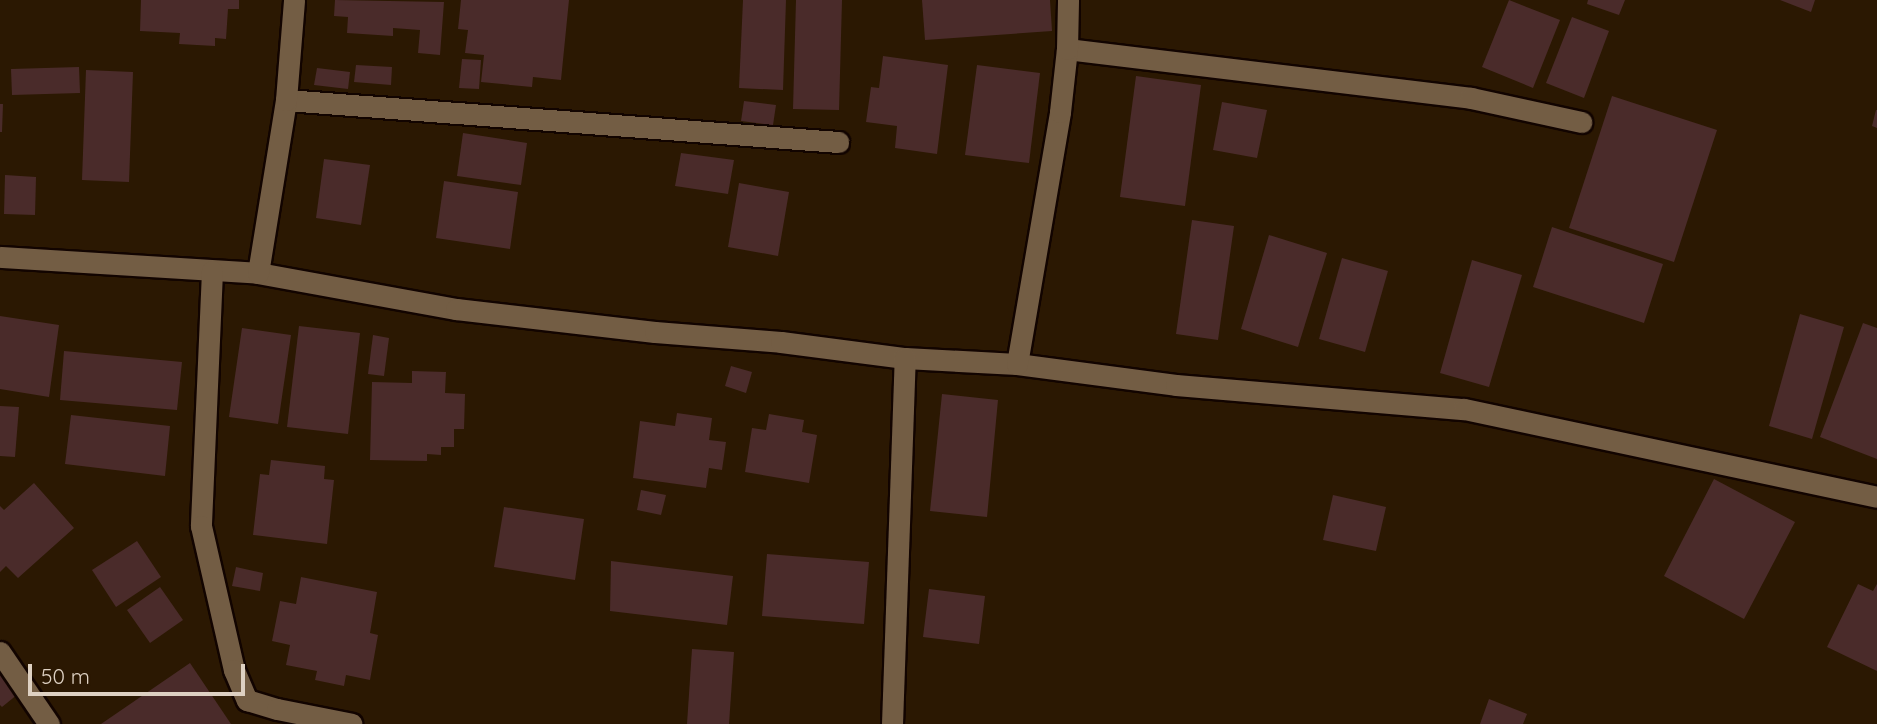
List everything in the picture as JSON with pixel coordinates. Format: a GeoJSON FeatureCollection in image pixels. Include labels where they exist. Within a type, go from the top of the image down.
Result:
{"type":"FeatureCollection","features":[{"type":"Feature","properties":{"kind":"street"},"geometry":{"type":"LineString","coordinates":[[258,273],[286,100],[294,0]]}},
{"type":"Feature","properties":{"kind":"street"},"geometry":{"type":"LineString","coordinates":[[1017,364],[1060,112],[1067,49],[1068,0]]}},
{"type":"Feature","properties":{"kind":"street"},"geometry":{"type":"LineString","coordinates":[[1067,49],[1471,99],[1581,122]]}},
{"type":"Feature","properties":{"kind":"street"},"geometry":{"type":"LineString","coordinates":[[286,100],[838,142]]}},
{"type":"Feature","properties":{"kind":"street"},"geometry":{"type":"LineString","coordinates":[[0,257],[258,273],[456,309],[655,332],[781,342],[905,359],[1017,364],[1176,385],[1464,409],[1877,495]]}},
{"type":"Feature","properties":{"kind":"street"},"geometry":{"type":"LineString","coordinates":[[212,271],[201,526],[234,670],[247,699],[277,709],[352,724]]}},
{"type":"Feature","properties":{"kind":"street"},"geometry":{"type":"LineString","coordinates":[[892,724],[905,359]]}},
{"type":"Feature","properties":{"kind":"street"},"geometry":{"type":"LineString","coordinates":[[0,652],[49,724]]}},
{"type":"Feature","properties":{"kind":"building"},"geometry":{"type":"Polygon","coordinates":[[[141,0],[239,0],[239,9],[228,9],[226,39],[215,38],[215,46],[179,44],[180,33],[140,31],[141,0]]]}},
{"type":"Feature","properties":{"kind":"building"},"geometry":{"type":"Polygon","coordinates":[[[335,0],[444,2],[440,55],[418,53],[420,30],[393,28],[393,36],[347,33],[348,17],[334,16],[335,0]]]}},
{"type":"Feature","properties":{"kind":"building"},"geometry":{"type":"Polygon","coordinates":[[[461,0],[569,0],[561,80],[533,77],[532,87],[481,82],[484,55],[465,53],[468,30],[458,29],[461,0]]]}},
{"type":"Feature","properties":{"kind":"building"},"geometry":{"type":"Polygon","coordinates":[[[743,0],[786,0],[783,90],[739,88],[743,0]]]}},
{"type":"Feature","properties":{"kind":"building"},"geometry":{"type":"Polygon","coordinates":[[[796,0],[842,0],[839,110],[793,109],[796,0]]]}},
{"type":"Feature","properties":{"kind":"building"},"geometry":{"type":"Polygon","coordinates":[[[922,0],[1050,0],[1052,31],[925,40],[922,0]]]}},
{"type":"Feature","properties":{"kind":"building"},"geometry":{"type":"Polygon","coordinates":[[[1509,0],[1560,20],[1533,88],[1482,67],[1509,0]]]}},
{"type":"Feature","properties":{"kind":"building"},"geometry":{"type":"Polygon","coordinates":[[[1588,0],[1625,0],[1619,15],[1587,4],[1588,0]]]}},
{"type":"Feature","properties":{"kind":"building"},"geometry":{"type":"Polygon","coordinates":[[[1780,0],[1815,0],[1811,12],[1780,0]]]}},
{"type":"Feature","properties":{"kind":"building"},"geometry":{"type":"Polygon","coordinates":[[[1572,17],[1609,31],[1584,98],[1546,83],[1572,17]]]}},
{"type":"Feature","properties":{"kind":"building"},"geometry":{"type":"Polygon","coordinates":[[[883,56],[948,65],[937,154],[895,148],[897,126],[866,122],[871,87],[879,88],[883,56]]]}},
{"type":"Feature","properties":{"kind":"building"},"geometry":{"type":"Polygon","coordinates":[[[462,59],[481,60],[479,89],[459,88],[462,59]]]}},
{"type":"Feature","properties":{"kind":"building"},"geometry":{"type":"Polygon","coordinates":[[[356,65],[392,67],[391,85],[354,82],[356,65]]]}},
{"type":"Feature","properties":{"kind":"building"},"geometry":{"type":"Polygon","coordinates":[[[977,65],[1040,73],[1029,163],[965,155],[977,65]]]}},
{"type":"Feature","properties":{"kind":"building"},"geometry":{"type":"Polygon","coordinates":[[[79,67],[80,93],[12,95],[11,69],[79,67]]]}},
{"type":"Feature","properties":{"kind":"building"},"geometry":{"type":"Polygon","coordinates":[[[317,68],[350,72],[348,89],[314,85],[317,68]]]}},
{"type":"Feature","properties":{"kind":"building"},"geometry":{"type":"Polygon","coordinates":[[[86,70],[133,72],[129,182],[82,180],[86,70]]]}},
{"type":"Feature","properties":{"kind":"building"},"geometry":{"type":"Polygon","coordinates":[[[1136,76],[1201,85],[1185,206],[1120,197],[1136,76]]]}},
{"type":"Feature","properties":{"kind":"building"},"geometry":{"type":"Polygon","coordinates":[[[1612,96],[1717,130],[1674,262],[1569,228],[1612,96]]]}},
{"type":"Feature","properties":{"kind":"building"},"geometry":{"type":"Polygon","coordinates":[[[744,101],[776,105],[773,125],[741,121],[744,101]]]}},
{"type":"Feature","properties":{"kind":"building"},"geometry":{"type":"Polygon","coordinates":[[[1222,102],[1267,110],[1257,158],[1213,150],[1222,102]]]}},
{"type":"Feature","properties":{"kind":"building"},"geometry":{"type":"Polygon","coordinates":[[[0,104],[3,104],[2,132],[0,132],[0,104]]]}},
{"type":"Feature","properties":{"kind":"building"},"geometry":{"type":"Polygon","coordinates":[[[1877,110],[1877,128],[1872,126],[1877,110]]]}},
{"type":"Feature","properties":{"kind":"building"},"geometry":{"type":"Polygon","coordinates":[[[463,133],[527,143],[521,185],[457,176],[463,133]]]}},
{"type":"Feature","properties":{"kind":"building"},"geometry":{"type":"Polygon","coordinates":[[[681,153],[734,160],[728,194],[675,186],[681,153]]]}},
{"type":"Feature","properties":{"kind":"building"},"geometry":{"type":"Polygon","coordinates":[[[324,159],[370,165],[361,225],[316,218],[324,159]]]}},
{"type":"Feature","properties":{"kind":"building"},"geometry":{"type":"Polygon","coordinates":[[[5,175],[36,177],[35,215],[4,214],[5,175]]]}},
{"type":"Feature","properties":{"kind":"building"},"geometry":{"type":"Polygon","coordinates":[[[444,181],[518,192],[510,249],[436,238],[444,181]]]}},
{"type":"Feature","properties":{"kind":"building"},"geometry":{"type":"Polygon","coordinates":[[[739,183],[789,192],[778,256],[728,247],[739,183]]]}},
{"type":"Feature","properties":{"kind":"building"},"geometry":{"type":"Polygon","coordinates":[[[1192,220],[1234,226],[1218,340],[1176,334],[1192,220]]]}},
{"type":"Feature","properties":{"kind":"building"},"geometry":{"type":"Polygon","coordinates":[[[1552,227],[1663,264],[1644,323],[1533,287],[1552,227]]]}},
{"type":"Feature","properties":{"kind":"building"},"geometry":{"type":"Polygon","coordinates":[[[1269,235],[1327,253],[1298,347],[1241,329],[1269,235]]]}},
{"type":"Feature","properties":{"kind":"building"},"geometry":{"type":"Polygon","coordinates":[[[1342,258],[1388,271],[1365,352],[1319,339],[1342,258]]]}},
{"type":"Feature","properties":{"kind":"building"},"geometry":{"type":"Polygon","coordinates":[[[1472,260],[1522,275],[1489,387],[1440,373],[1472,260]]]}},
{"type":"Feature","properties":{"kind":"building"},"geometry":{"type":"Polygon","coordinates":[[[1800,314],[1844,327],[1812,439],[1769,426],[1800,314]]]}},
{"type":"Feature","properties":{"kind":"building"},"geometry":{"type":"Polygon","coordinates":[[[0,316],[59,325],[49,397],[0,389],[0,316]]]}},
{"type":"Feature","properties":{"kind":"building"},"geometry":{"type":"Polygon","coordinates":[[[1863,323],[1877,328],[1877,459],[1820,437],[1863,323]]]}},
{"type":"Feature","properties":{"kind":"building"},"geometry":{"type":"Polygon","coordinates":[[[299,326],[360,333],[348,434],[287,427],[299,326]]]}},
{"type":"Feature","properties":{"kind":"building"},"geometry":{"type":"Polygon","coordinates":[[[242,328],[291,335],[278,424],[229,417],[242,328]]]}},
{"type":"Feature","properties":{"kind":"building"},"geometry":{"type":"Polygon","coordinates":[[[373,335],[389,338],[384,376],[368,374],[373,335]]]}},
{"type":"Feature","properties":{"kind":"building"},"geometry":{"type":"Polygon","coordinates":[[[64,351],[182,362],[177,410],[60,400],[64,351]]]}},
{"type":"Feature","properties":{"kind":"building"},"geometry":{"type":"Polygon","coordinates":[[[731,366],[752,372],[746,393],[725,386],[731,366]]]}},
{"type":"Feature","properties":{"kind":"building"},"geometry":{"type":"Polygon","coordinates":[[[412,371],[446,372],[445,393],[465,394],[464,429],[454,429],[454,447],[441,447],[441,455],[427,454],[427,461],[370,460],[372,382],[412,383],[412,371]]]}},
{"type":"Feature","properties":{"kind":"building"},"geometry":{"type":"Polygon","coordinates":[[[942,394],[998,400],[987,517],[930,511],[942,394]]]}},
{"type":"Feature","properties":{"kind":"building"},"geometry":{"type":"Polygon","coordinates":[[[0,406],[19,407],[15,457],[0,456],[0,406]]]}},
{"type":"Feature","properties":{"kind":"building"},"geometry":{"type":"Polygon","coordinates":[[[677,413],[712,418],[709,440],[726,442],[722,470],[709,468],[706,488],[633,478],[640,421],[675,426],[677,413]]]}},
{"type":"Feature","properties":{"kind":"building"},"geometry":{"type":"Polygon","coordinates":[[[769,414],[804,420],[802,432],[817,435],[809,483],[745,472],[752,428],[766,430],[769,414]]]}},
{"type":"Feature","properties":{"kind":"building"},"geometry":{"type":"Polygon","coordinates":[[[71,415],[170,426],[165,476],[65,464],[71,415]]]}},
{"type":"Feature","properties":{"kind":"building"},"geometry":{"type":"Polygon","coordinates":[[[271,460],[325,466],[324,479],[334,480],[327,544],[253,535],[260,474],[269,475],[271,460]]]}},
{"type":"Feature","properties":{"kind":"building"},"geometry":{"type":"Polygon","coordinates":[[[1714,479],[1795,522],[1744,619],[1664,576],[1714,479]]]}},
{"type":"Feature","properties":{"kind":"building"},"geometry":{"type":"Polygon","coordinates":[[[34,483],[74,528],[18,578],[6,566],[0,572],[0,506],[4,510],[34,483]]]}},
{"type":"Feature","properties":{"kind":"building"},"geometry":{"type":"Polygon","coordinates":[[[641,490],[666,495],[661,515],[637,510],[641,490]]]}},
{"type":"Feature","properties":{"kind":"building"},"geometry":{"type":"Polygon","coordinates":[[[1333,495],[1386,507],[1376,551],[1323,540],[1333,495]]]}},
{"type":"Feature","properties":{"kind":"building"},"geometry":{"type":"Polygon","coordinates":[[[504,507],[584,519],[575,580],[494,567],[504,507]]]}},
{"type":"Feature","properties":{"kind":"building"},"geometry":{"type":"Polygon","coordinates":[[[137,541],[161,577],[116,607],[92,570],[137,541]]]}},
{"type":"Feature","properties":{"kind":"building"},"geometry":{"type":"Polygon","coordinates":[[[767,554],[869,562],[864,624],[762,616],[767,554]]]}},
{"type":"Feature","properties":{"kind":"building"},"geometry":{"type":"Polygon","coordinates":[[[611,561],[733,576],[727,625],[610,611],[611,561]]]}},
{"type":"Feature","properties":{"kind":"building"},"geometry":{"type":"Polygon","coordinates":[[[236,567],[263,573],[260,591],[232,586],[236,567]]]}},
{"type":"Feature","properties":{"kind":"building"},"geometry":{"type":"Polygon","coordinates":[[[301,577],[377,592],[370,633],[378,635],[370,680],[346,675],[344,686],[315,680],[317,671],[286,665],[290,645],[272,641],[280,601],[296,604],[301,577]]]}},
{"type":"Feature","properties":{"kind":"building"},"geometry":{"type":"Polygon","coordinates":[[[1858,584],[1873,591],[1877,584],[1877,671],[1827,647],[1858,584]]]}},
{"type":"Feature","properties":{"kind":"building"},"geometry":{"type":"Polygon","coordinates":[[[160,587],[183,620],[150,643],[127,610],[160,587]]]}},
{"type":"Feature","properties":{"kind":"building"},"geometry":{"type":"Polygon","coordinates":[[[929,589],[985,596],[979,644],[923,637],[929,589]]]}},
{"type":"Feature","properties":{"kind":"building"},"geometry":{"type":"Polygon","coordinates":[[[692,649],[734,652],[729,724],[687,724],[692,649]]]}},
{"type":"Feature","properties":{"kind":"building"},"geometry":{"type":"Polygon","coordinates":[[[190,663],[231,724],[101,724],[190,663]]]}},
{"type":"Feature","properties":{"kind":"building"},"geometry":{"type":"Polygon","coordinates":[[[0,672],[18,694],[2,707],[0,705],[0,672]]]}},
{"type":"Feature","properties":{"kind":"building"},"geometry":{"type":"Polygon","coordinates":[[[1489,699],[1527,714],[1523,724],[1480,724],[1489,699]]]}}]}
